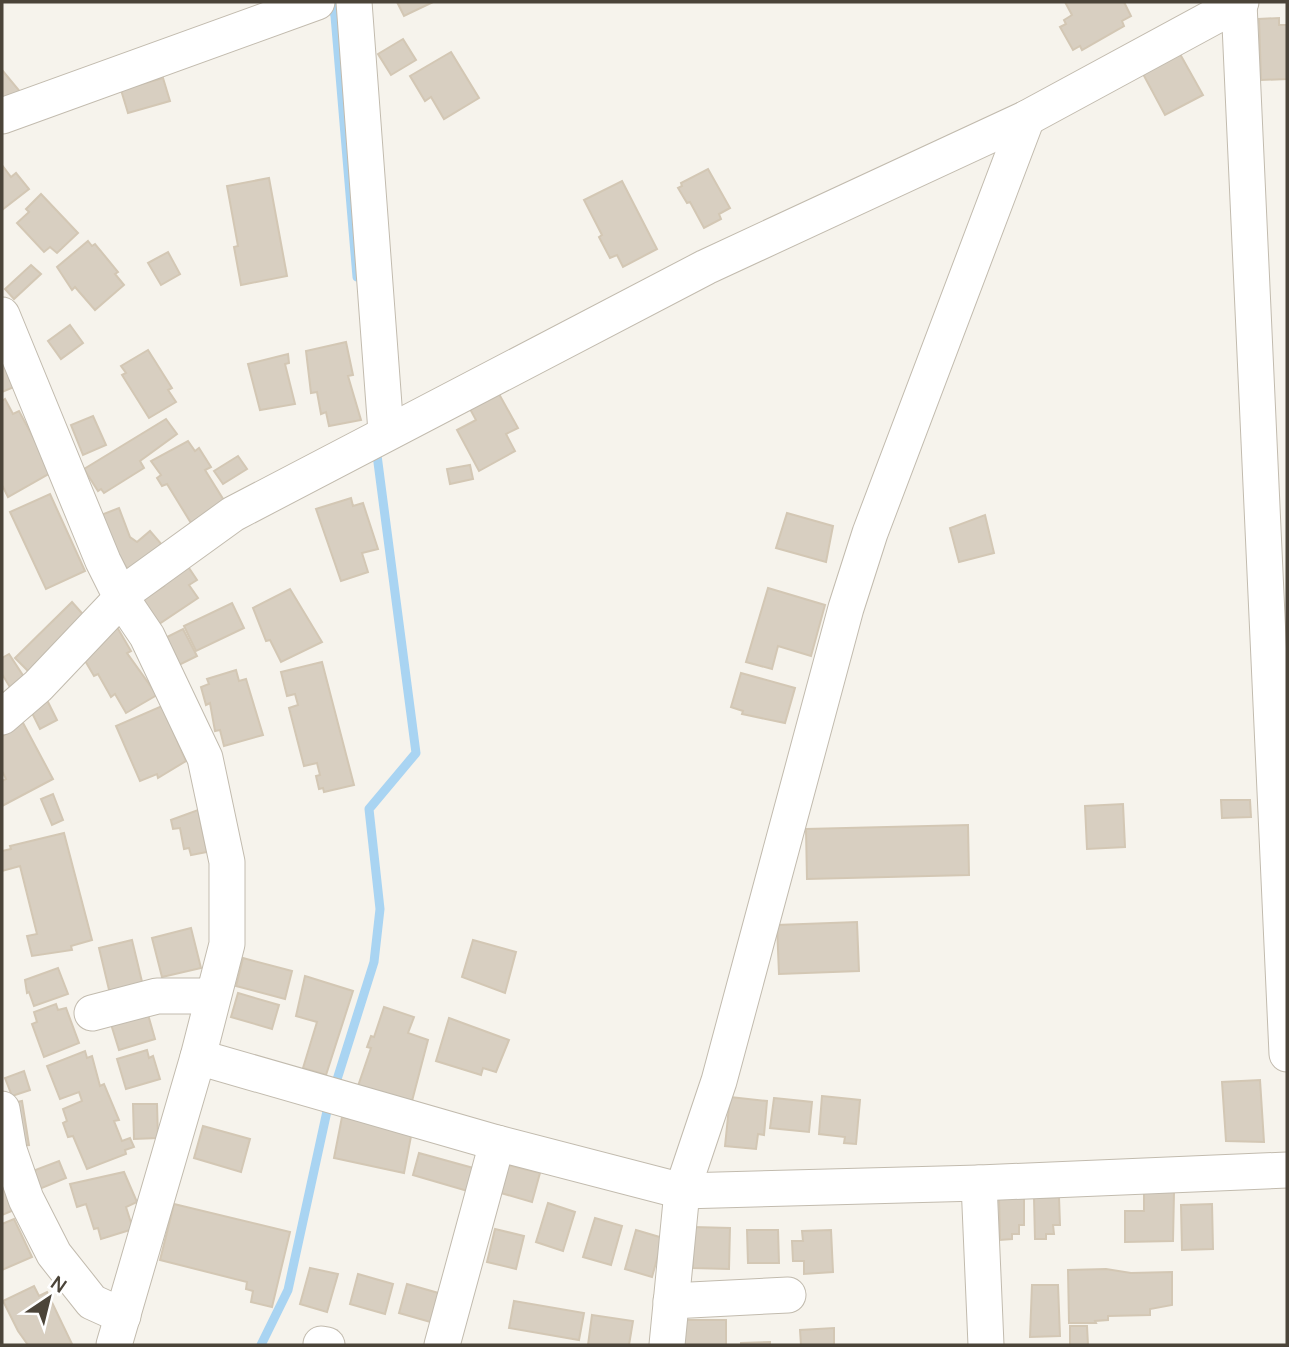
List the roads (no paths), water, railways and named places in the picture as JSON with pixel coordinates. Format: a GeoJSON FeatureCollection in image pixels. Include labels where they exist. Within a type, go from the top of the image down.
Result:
{"type":"FeatureCollection","features":[{"type":"Feature","properties":{"kind":"street"},"geometry":{"type":"LineString","coordinates":[[2,117],[316,2]]}},
{"type":"Feature","properties":{"kind":"street"},"geometry":{"type":"LineString","coordinates":[[354,2],[386,432]]}},
{"type":"Feature","properties":{"kind":"street"},"geometry":{"type":"LineString","coordinates":[[2,718],[38,686],[132,587],[233,514],[706,267],[1027,118],[1230,4],[1278,644],[1287,1054]]}},
{"type":"Feature","properties":{"kind":"street"},"geometry":{"type":"LineString","coordinates":[[667,1345],[682,1191],[719,1081],[846,608],[870,533],[1027,118]]}},
{"type":"Feature","properties":{"kind":"street"},"geometry":{"type":"LineString","coordinates":[[2,315],[122,599],[146,636],[205,758],[227,863],[227,944],[198,1057],[118,1330]]}},
{"type":"Feature","properties":{"kind":"street"},"geometry":{"type":"LineString","coordinates":[[92,1013],[158,996],[213,996]]}},
{"type":"Feature","properties":{"kind":"street"},"geometry":{"type":"LineString","coordinates":[[198,1057],[497,1143],[682,1191],[979,1183],[1287,1170]]}},
{"type":"Feature","properties":{"kind":"street"},"geometry":{"type":"LineString","coordinates":[[3,1121],[9,1150],[26,1199],[54,1254],[118,1330]]}},
{"type":"Feature","properties":{"kind":"street"},"geometry":{"type":"LineString","coordinates":[[442,1345],[497,1143]]}},
{"type":"Feature","properties":{"kind":"street"},"geometry":{"type":"LineString","coordinates":[[979,1183],[986,1345]]}},
{"type":"Feature","properties":{"kind":"street"},"geometry":{"type":"LineString","coordinates":[[671,1301],[788,1295]]}},
{"type":"Feature","properties":{"kind":"waterway"},"geometry":{"type":"LineString","coordinates":[[331,2],[335,16],[357,277]]}},
{"type":"Feature","properties":{"kind":"waterway"},"geometry":{"type":"LineString","coordinates":[[334,1089],[374,962],[380,909],[369,809],[416,753],[377,455]]}},
{"type":"Feature","properties":{"kind":"waterway"},"geometry":{"type":"LineString","coordinates":[[261,1345],[288,1290],[329,1102]]}}]}
